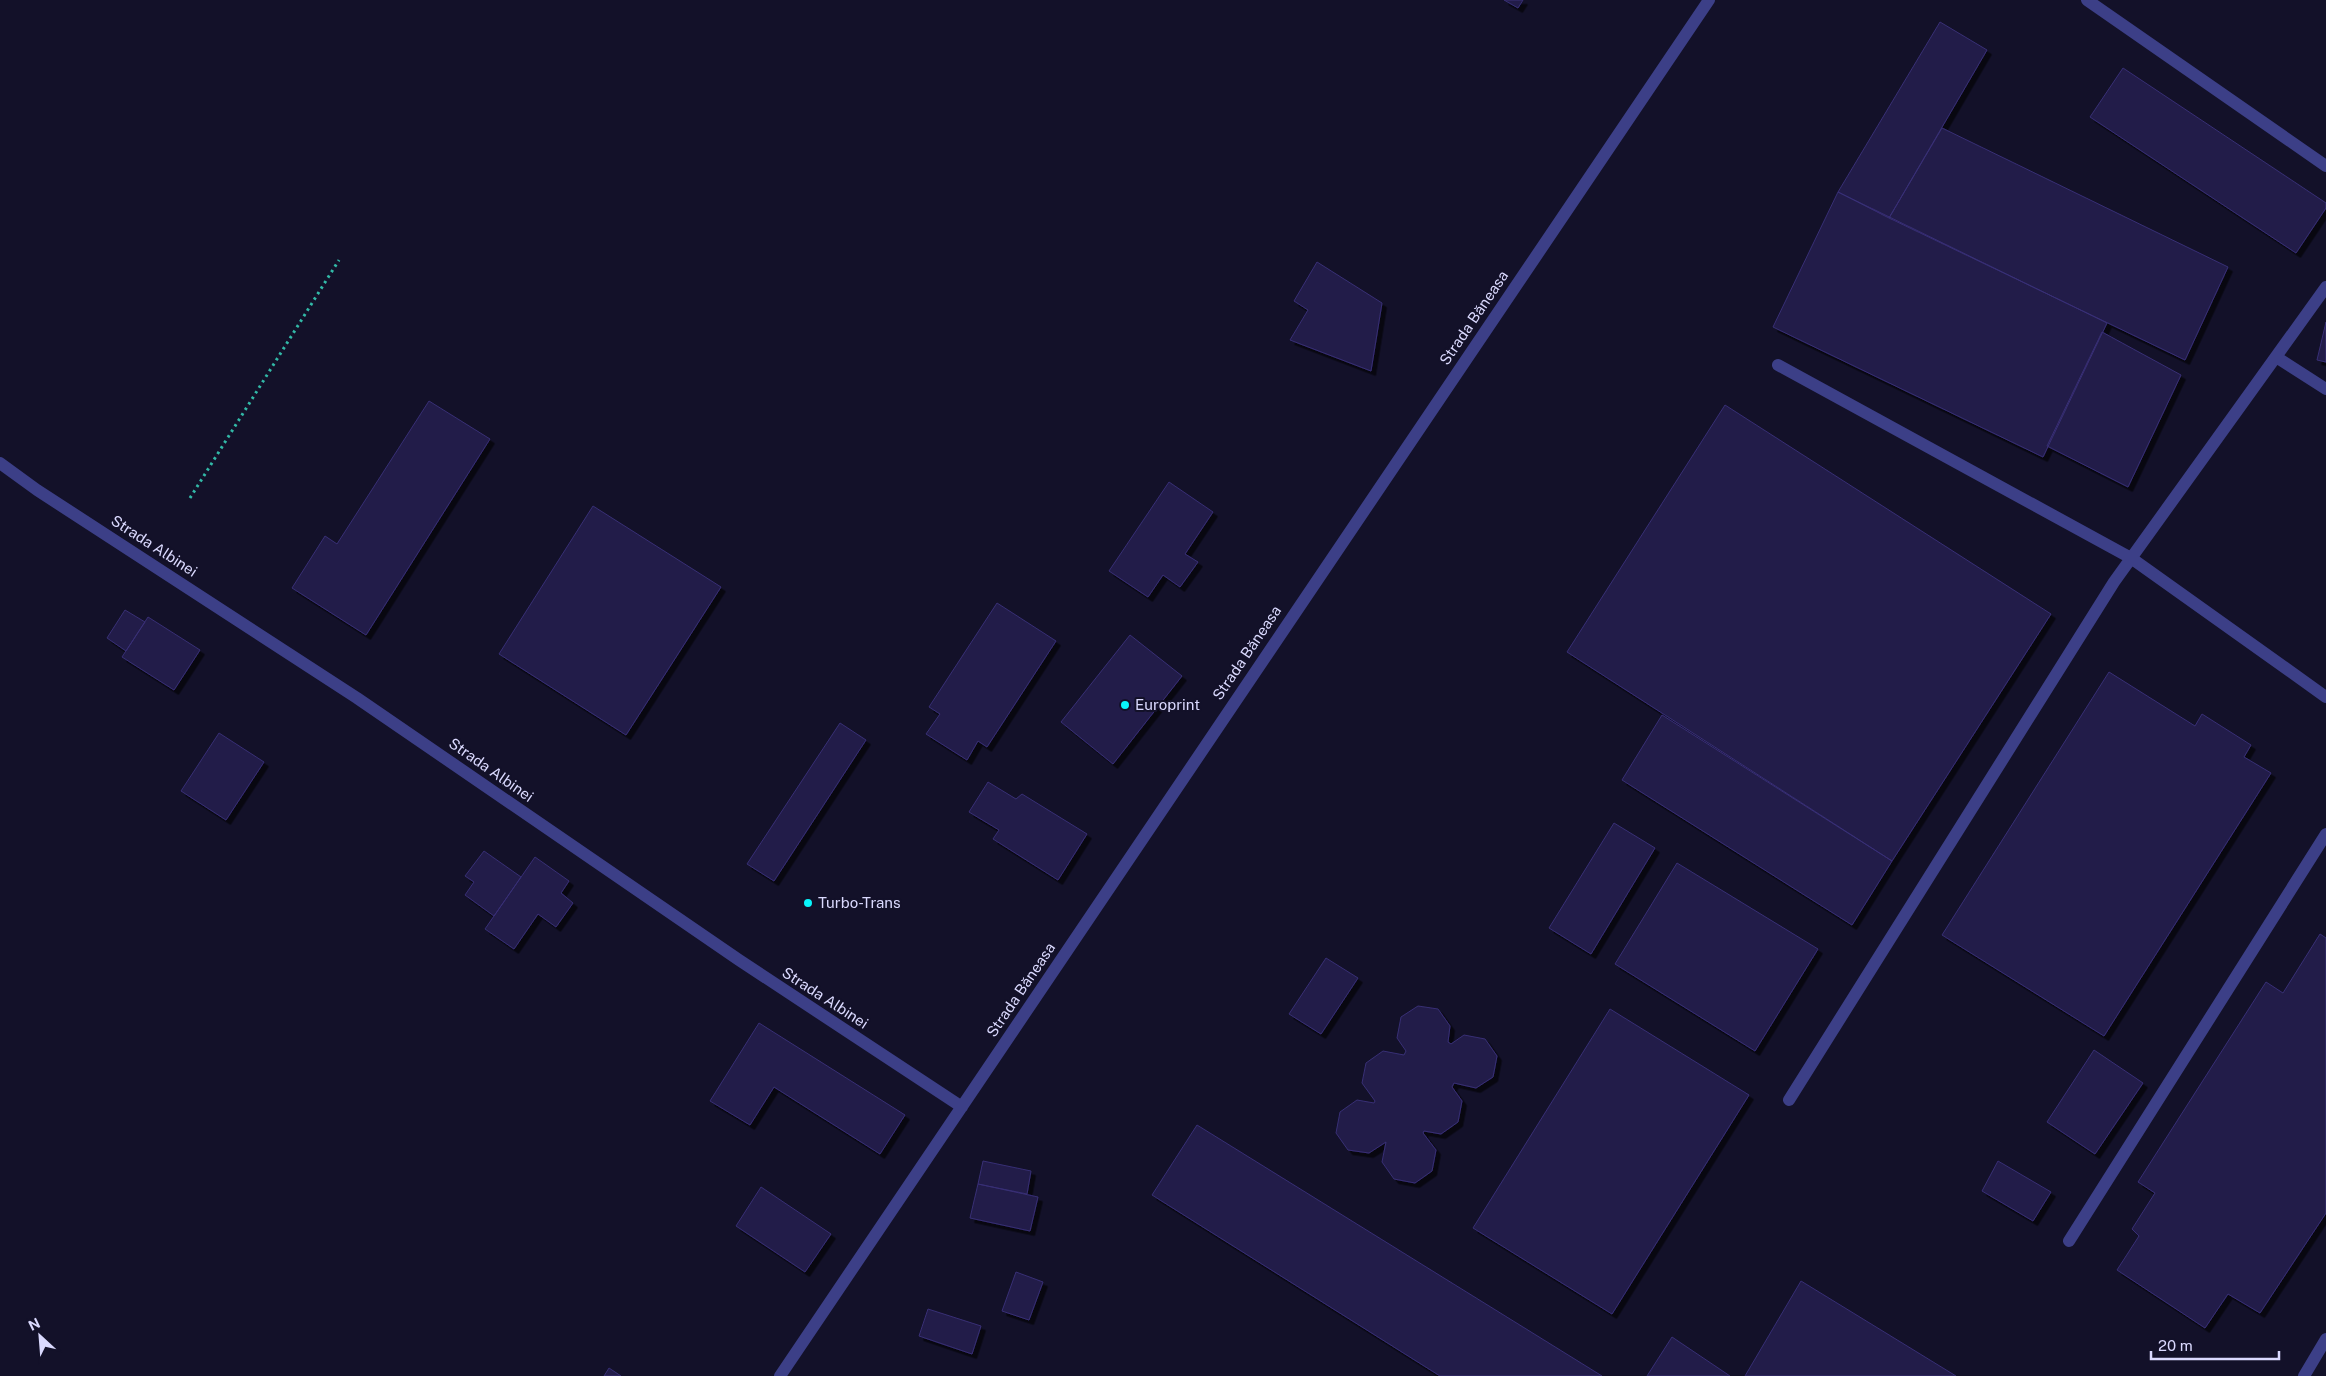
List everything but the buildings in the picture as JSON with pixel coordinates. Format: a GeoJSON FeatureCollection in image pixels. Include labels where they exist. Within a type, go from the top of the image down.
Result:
{"type":"FeatureCollection","features":[{"type":"Feature","properties":{"kind":"street","name":"Strada Băneasa"},"geometry":{"type":"LineString","coordinates":[[780,1376],[1709,0]]}},
{"type":"Feature","properties":{"kind":"street"},"geometry":{"type":"LineString","coordinates":[[2086,0],[2326,166]]}},
{"type":"Feature","properties":{"kind":"street"},"geometry":{"type":"LineString","coordinates":[[1789,1100],[2108,591],[2326,287]]}},
{"type":"Feature","properties":{"kind":"street"},"geometry":{"type":"LineString","coordinates":[[2276,356],[2326,389]]}},
{"type":"Feature","properties":{"kind":"street"},"geometry":{"type":"LineString","coordinates":[[1778,366],[2131,558],[2326,697]]}},
{"type":"Feature","properties":{"kind":"street","name":"Strada Albinei"},"geometry":{"type":"LineString","coordinates":[[0,463],[37,490],[357,698],[738,960],[962,1107]]}},
{"type":"Feature","properties":{"kind":"street"},"geometry":{"type":"LineString","coordinates":[[2070,1241],[2326,834]]}},
{"type":"Feature","properties":{"kind":"street"},"geometry":{"type":"LineString","coordinates":[[2304,1376],[2326,1339]]}},
{"type":"Feature","properties":{"kind":"path"},"geometry":{"type":"LineString","coordinates":[[190,498],[339,260]]}},
{"type":"Feature","properties":{"kind":"place","name":"Europrint"},"geometry":{"type":"Point","coordinates":[1125,705]}},
{"type":"Feature","properties":{"kind":"place","name":"Turbo-Trans"},"geometry":{"type":"Point","coordinates":[808,903]}}]}
